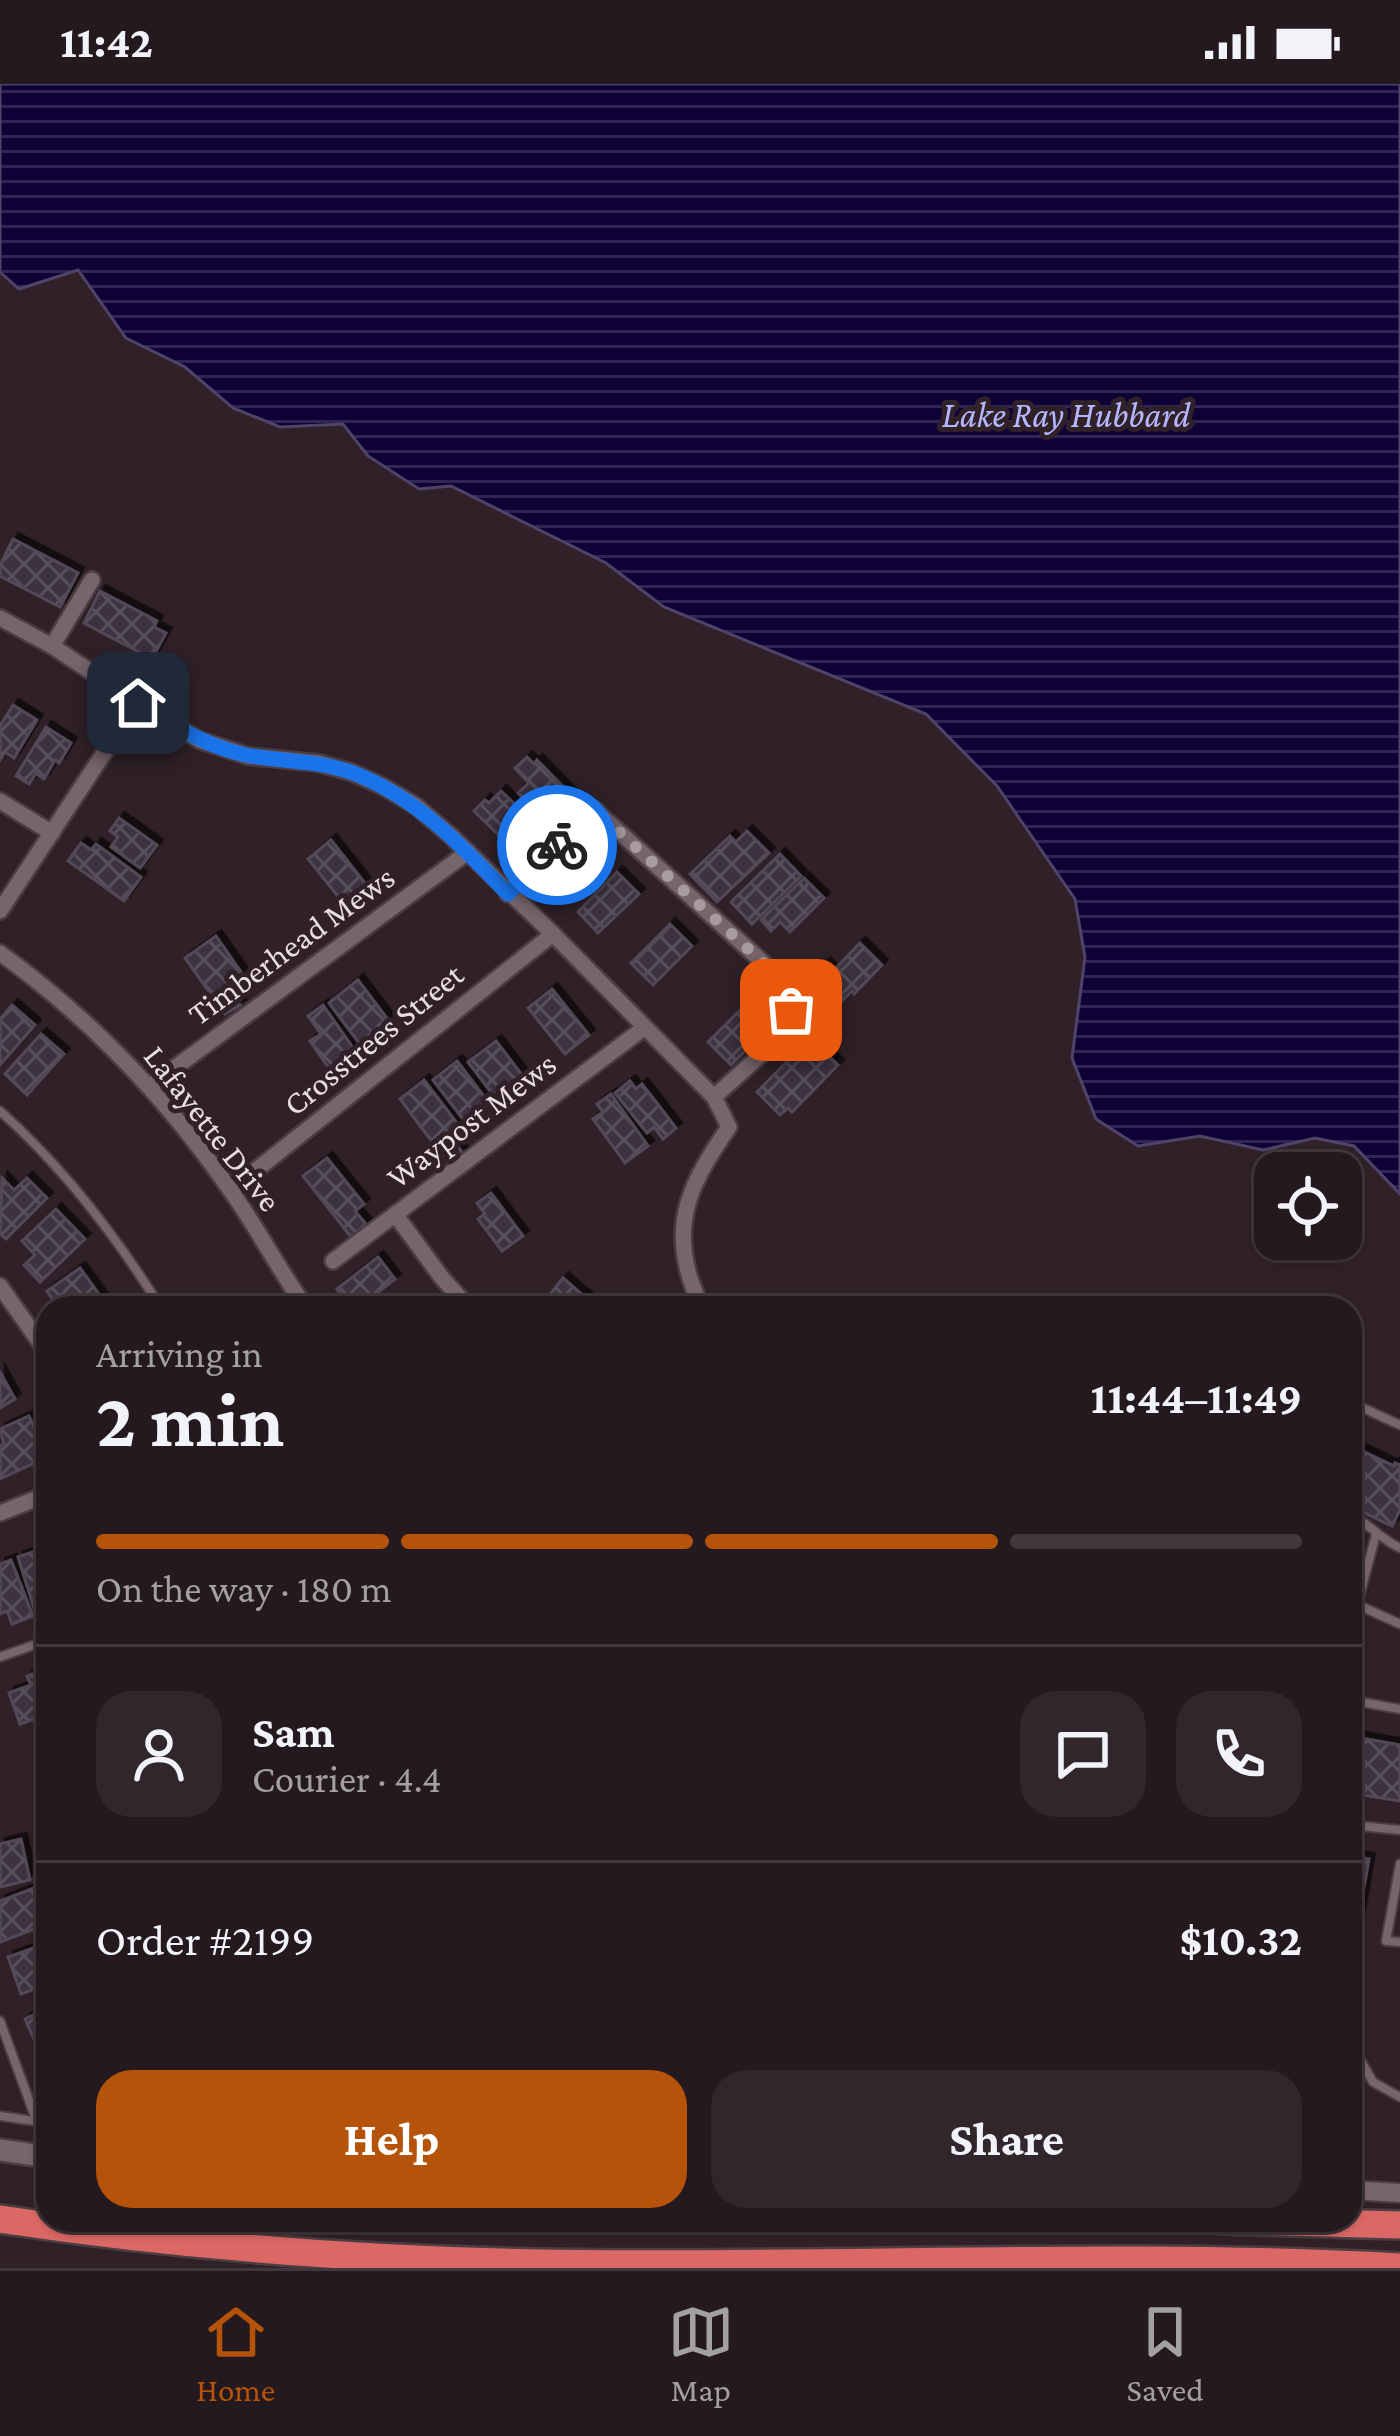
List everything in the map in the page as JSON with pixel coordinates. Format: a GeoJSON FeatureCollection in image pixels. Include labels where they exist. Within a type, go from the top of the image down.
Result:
{"type":"FeatureCollection","features":[{"type":"Feature","properties":{"kind":"highway"},"geometry":{"type":"LineString","coordinates":[[0,2219],[36,2223]]}},
{"type":"Feature","properties":{"kind":"highway"},"geometry":{"type":"LineString","coordinates":[[1362,2223],[1400,2224]]}},
{"type":"Feature","properties":{"kind":"highway"},"geometry":{"type":"LineString","coordinates":[[106,2232],[213,2245],[479,2262],[1179,2260],[1400,2266]]}},
{"type":"Feature","properties":{"kind":"main road"},"geometry":{"type":"LineString","coordinates":[[0,2150],[36,2155]]}},
{"type":"Feature","properties":{"kind":"street"},"geometry":{"type":"LineString","coordinates":[[52,646],[92,580]]}},
{"type":"Feature","properties":{"kind":"street"},"geometry":{"type":"LineString","coordinates":[[0,618],[200,740],[248,756],[318,763],[384,787],[416,806],[553,934],[714,1097],[729,1127],[694,1183],[682,1243],[697,1296]]}},
{"type":"Feature","properties":{"kind":"street"},"geometry":{"type":"LineString","coordinates":[[0,911],[106,750]]}},
{"type":"Feature","properties":{"kind":"street"},"geometry":{"type":"LineString","coordinates":[[0,801],[52,833]]}},
{"type":"Feature","properties":{"kind":"street"},"geometry":{"type":"LineString","coordinates":[[508,894],[594,809],[791,988],[791,1010],[783,1035],[714,1097]]}},
{"type":"Feature","properties":{"kind":"street","name":"Timberhead Mews"},"geometry":{"type":"LineString","coordinates":[[150,1086],[467,853]]}},
{"type":"Feature","properties":{"kind":"street","name":"Crosstrees Street"},"geometry":{"type":"LineString","coordinates":[[231,1190],[553,934]]}},
{"type":"Feature","properties":{"kind":"street","name":"Lafayette Drive"},"geometry":{"type":"LineString","coordinates":[[0,953],[33,977],[150,1086],[231,1190],[298,1296]]}},
{"type":"Feature","properties":{"kind":"street","name":"Waypost Mews"},"geometry":{"type":"LineString","coordinates":[[333,1262],[644,1028]]}},
{"type":"Feature","properties":{"kind":"street"},"geometry":{"type":"LineString","coordinates":[[395,1214],[459,1296]]}},
{"type":"Feature","properties":{"kind":"street"},"geometry":{"type":"LineString","coordinates":[[0,1286],[36,1337]]}},
{"type":"Feature","properties":{"kind":"street"},"geometry":{"type":"LineString","coordinates":[[0,1513],[36,1499]]}},
{"type":"Feature","properties":{"kind":"street"},"geometry":{"type":"LineString","coordinates":[[1362,2191],[1400,2193]]}},
{"type":"Feature","properties":{"kind":"lane"},"geometry":{"type":"LineString","coordinates":[[0,1111],[99,1217],[153,1296]]}},
{"type":"Feature","properties":{"kind":"lane"},"geometry":{"type":"LineString","coordinates":[[1362,1408],[1400,1425]]}},
{"type":"Feature","properties":{"kind":"lane"},"geometry":{"type":"LineString","coordinates":[[1362,1523],[1400,1548]]}},
{"type":"Feature","properties":{"kind":"lane"},"geometry":{"type":"LineString","coordinates":[[1362,1586],[1376,1534]]}},
{"type":"Feature","properties":{"kind":"lane"},"geometry":{"type":"LineString","coordinates":[[1362,1607],[1400,1624]]}},
{"type":"Feature","properties":{"kind":"lane"},"geometry":{"type":"LineString","coordinates":[[0,1657],[36,1644]]}},
{"type":"Feature","properties":{"kind":"lane"},"geometry":{"type":"LineString","coordinates":[[1362,1702],[1400,1709]]}},
{"type":"Feature","properties":{"kind":"lane"},"geometry":{"type":"LineString","coordinates":[[1362,1826],[1400,1830]]}},
{"type":"Feature","properties":{"kind":"lane"},"geometry":{"type":"LineString","coordinates":[[1400,1864],[1386,1941],[1400,1942]]}},
{"type":"Feature","properties":{"kind":"lane"},"geometry":{"type":"LineString","coordinates":[[0,2021],[36,2106]]}},
{"type":"Feature","properties":{"kind":"lane"},"geometry":{"type":"LineString","coordinates":[[1362,2063],[1373,2082],[1400,2097]]}},
{"type":"Feature","properties":{"kind":"lane"},"geometry":{"type":"LineString","coordinates":[[0,2116],[36,2121]]}},
{"type":"Feature","properties":{"kind":"water","name":"Lake Ray Hubbard"},"geometry":{"type":"Polygon","coordinates":[[[0,84],[1400,84],[1400,1194],[1354,1146],[1315,1138],[1263,1150],[1200,1136],[1138,1146],[1096,1119],[1072,1058],[1085,957],[1075,899],[997,786],[926,714],[664,607],[606,563],[451,486],[419,489],[368,456],[343,424],[280,427],[233,408],[185,367],[126,338],[78,270],[19,289],[0,272],[0,84]]]}},
{"type":"Feature","properties":{"kind":"building"},"geometry":{"type":"Polygon","coordinates":[[[13,539],[78,573],[60,607],[0,576],[0,565],[13,539]]]}},
{"type":"Feature","properties":{"kind":"building"},"geometry":{"type":"Polygon","coordinates":[[[100,591],[157,621],[154,627],[166,633],[152,659],[84,623],[100,591]]]}},
{"type":"Feature","properties":{"kind":"building"},"geometry":{"type":"Polygon","coordinates":[[[13,705],[37,720],[14,758],[5,752],[0,760],[0,726],[13,705]]]}},
{"type":"Feature","properties":{"kind":"building"},"geometry":{"type":"Polygon","coordinates":[[[46,727],[71,743],[44,779],[36,773],[29,784],[16,776],[46,727]]]}},
{"type":"Feature","properties":{"kind":"building"},"geometry":{"type":"Polygon","coordinates":[[[527,757],[534,764],[537,760],[580,804],[554,829],[518,793],[529,783],[515,768],[527,757]]]}},
{"type":"Feature","properties":{"kind":"building"},"geometry":{"type":"Polygon","coordinates":[[[501,791],[540,828],[528,840],[521,832],[509,845],[474,811],[501,791]]]}},
{"type":"Feature","properties":{"kind":"building"},"geometry":{"type":"Polygon","coordinates":[[[119,818],[157,845],[140,868],[111,847],[118,837],[110,831],[119,818]]]}},
{"type":"Feature","properties":{"kind":"building"},"geometry":{"type":"Polygon","coordinates":[[[747,831],[769,853],[717,902],[690,874],[730,836],[736,842],[747,831]]]}},
{"type":"Feature","properties":{"kind":"building"},"geometry":{"type":"Polygon","coordinates":[[[331,840],[368,887],[345,905],[308,859],[331,840]]]}},
{"type":"Feature","properties":{"kind":"building"},"geometry":{"type":"Polygon","coordinates":[[[81,843],[91,850],[96,844],[141,877],[124,901],[68,861],[81,843]]]}},
{"type":"Feature","properties":{"kind":"building"},"geometry":{"type":"Polygon","coordinates":[[[780,854],[801,876],[752,924],[731,902],[780,854]]]}},
{"type":"Feature","properties":{"kind":"building"},"geometry":{"type":"Polygon","coordinates":[[[617,872],[639,894],[598,933],[578,912],[617,872]]]}},
{"type":"Feature","properties":{"kind":"building"},"geometry":{"type":"Polygon","coordinates":[[[804,878],[824,898],[790,932],[780,922],[771,931],[761,920],[804,878]]]}},
{"type":"Feature","properties":{"kind":"building"},"geometry":{"type":"Polygon","coordinates":[[[670,924],[692,946],[653,985],[631,963],[670,924]]]}},
{"type":"Feature","properties":{"kind":"building"},"geometry":{"type":"Polygon","coordinates":[[[216,936],[252,988],[236,1000],[240,1005],[225,1014],[185,958],[216,936]]]}},
{"type":"Feature","properties":{"kind":"building"},"geometry":{"type":"Polygon","coordinates":[[[860,943],[882,965],[839,1004],[811,977],[825,963],[833,971],[860,943]]]}},
{"type":"Feature","properties":{"kind":"building"},"geometry":{"type":"Polygon","coordinates":[[[358,980],[389,1021],[359,1043],[329,1003],[358,980]]]}},
{"type":"Feature","properties":{"kind":"building"},"geometry":{"type":"Polygon","coordinates":[[[552,989],[589,1035],[565,1054],[528,1008],[552,989]]]}},
{"type":"Feature","properties":{"kind":"building"},"geometry":{"type":"Polygon","coordinates":[[[746,1004],[769,1027],[731,1065],[708,1042],[746,1004]]]}},
{"type":"Feature","properties":{"kind":"building"},"geometry":{"type":"Polygon","coordinates":[[[12,1005],[35,1025],[0,1065],[0,1019],[12,1005]]]}},
{"type":"Feature","properties":{"kind":"building"},"geometry":{"type":"Polygon","coordinates":[[[323,1005],[358,1055],[332,1073],[310,1041],[321,1034],[308,1016],[323,1005]]]}},
{"type":"Feature","properties":{"kind":"building"},"geometry":{"type":"Polygon","coordinates":[[[41,1034],[64,1054],[27,1095],[5,1074],[41,1034]]]}},
{"type":"Feature","properties":{"kind":"building"},"geometry":{"type":"Polygon","coordinates":[[[810,1038],[838,1065],[792,1112],[788,1108],[780,1115],[757,1092],[810,1038]]]}},
{"type":"Feature","properties":{"kind":"building"},"geometry":{"type":"Polygon","coordinates":[[[496,1041],[525,1079],[511,1090],[517,1098],[503,1108],[468,1062],[496,1041]]]}},
{"type":"Feature","properties":{"kind":"building"},"geometry":{"type":"Polygon","coordinates":[[[457,1061],[489,1103],[465,1122],[433,1080],[457,1061]]]}},
{"type":"Feature","properties":{"kind":"building"},"geometry":{"type":"Polygon","coordinates":[[[424,1080],[463,1131],[452,1139],[462,1152],[448,1163],[400,1099],[424,1080]]]}},
{"type":"Feature","properties":{"kind":"building"},"geometry":{"type":"Polygon","coordinates":[[[630,1081],[636,1089],[642,1084],[676,1128],[663,1139],[654,1127],[647,1133],[615,1093],[630,1081]]]}},
{"type":"Feature","properties":{"kind":"building"},"geometry":{"type":"Polygon","coordinates":[[[611,1094],[648,1146],[625,1163],[593,1119],[603,1112],[597,1104],[611,1094]]]}},
{"type":"Feature","properties":{"kind":"building"},"geometry":{"type":"Polygon","coordinates":[[[327,1158],[364,1204],[355,1211],[366,1224],[351,1237],[303,1176],[327,1158]]]}},
{"type":"Feature","properties":{"kind":"building"},"geometry":{"type":"Polygon","coordinates":[[[2,1178],[14,1190],[27,1178],[47,1198],[6,1239],[0,1234],[2,1178]]]}},
{"type":"Feature","properties":{"kind":"building"},"geometry":{"type":"Polygon","coordinates":[[[491,1193],[523,1236],[502,1251],[478,1219],[485,1214],[477,1203],[491,1193]]]}},
{"type":"Feature","properties":{"kind":"building"},"geometry":{"type":"Polygon","coordinates":[[[56,1209],[85,1239],[40,1282],[24,1265],[35,1255],[22,1241],[56,1209]]]}},
{"type":"Feature","properties":{"kind":"building"},"geometry":{"type":"Polygon","coordinates":[[[378,1257],[395,1279],[373,1296],[342,1296],[337,1289],[378,1257]]]}},
{"type":"Feature","properties":{"kind":"building"},"geometry":{"type":"Polygon","coordinates":[[[80,1268],[100,1296],[51,1296],[47,1291],[80,1268]]]}},
{"type":"Feature","properties":{"kind":"building"},"geometry":{"type":"Polygon","coordinates":[[[563,1278],[584,1296],[549,1296],[563,1278]]]}},
{"type":"Feature","properties":{"kind":"building"},"geometry":{"type":"Polygon","coordinates":[[[0,1372],[15,1399],[0,1408],[0,1372]]]}},
{"type":"Feature","properties":{"kind":"building"},"geometry":{"type":"Polygon","coordinates":[[[29,1416],[36,1432],[36,1462],[0,1479],[0,1446],[4,1444],[0,1429],[29,1416]]]}},
{"type":"Feature","properties":{"kind":"building"},"geometry":{"type":"Polygon","coordinates":[[[1362,1451],[1400,1465],[1400,1510],[1392,1526],[1362,1512],[1362,1451]]]}},
{"type":"Feature","properties":{"kind":"building"},"geometry":{"type":"Polygon","coordinates":[[[36,1551],[36,1614],[18,1557],[36,1551]]]}},
{"type":"Feature","properties":{"kind":"building"},"geometry":{"type":"Polygon","coordinates":[[[11,1560],[33,1616],[12,1624],[7,1611],[0,1614],[0,1564],[11,1560]]]}},
{"type":"Feature","properties":{"kind":"building"},"geometry":{"type":"Polygon","coordinates":[[[36,1673],[36,1718],[20,1724],[9,1693],[31,1685],[27,1676],[36,1673]]]}},
{"type":"Feature","properties":{"kind":"building"},"geometry":{"type":"Polygon","coordinates":[[[1362,1738],[1400,1745],[1400,1801],[1362,1795],[1362,1738]]]}},
{"type":"Feature","properties":{"kind":"building"},"geometry":{"type":"Polygon","coordinates":[[[21,1839],[30,1880],[0,1887],[0,1844],[21,1839]]]}},
{"type":"Feature","properties":{"kind":"building"},"geometry":{"type":"Polygon","coordinates":[[[1362,1858],[1369,1859],[1362,1899],[1362,1858]]]}},
{"type":"Feature","properties":{"kind":"building"},"geometry":{"type":"Polygon","coordinates":[[[36,1887],[36,1928],[0,1942],[0,1901],[36,1887]]]}},
{"type":"Feature","properties":{"kind":"building"},"geometry":{"type":"Polygon","coordinates":[[[36,1947],[36,1988],[21,1994],[8,1957],[36,1947]]]}},
{"type":"Feature","properties":{"kind":"building"},"geometry":{"type":"Polygon","coordinates":[[[36,2014],[36,2044],[25,2019],[36,2014]]]}},
{"type":"Feature","properties":{"kind":"way so far"},"geometry":{"type":"LineString","coordinates":[[557,845],[594,809],[791,988],[791,1010]]}},
{"type":"Feature","properties":{"kind":"route"},"geometry":{"type":"LineString","coordinates":[[138,703],[221,749],[318,763],[384,787],[451,836],[508,894],[557,845]]}}]}
